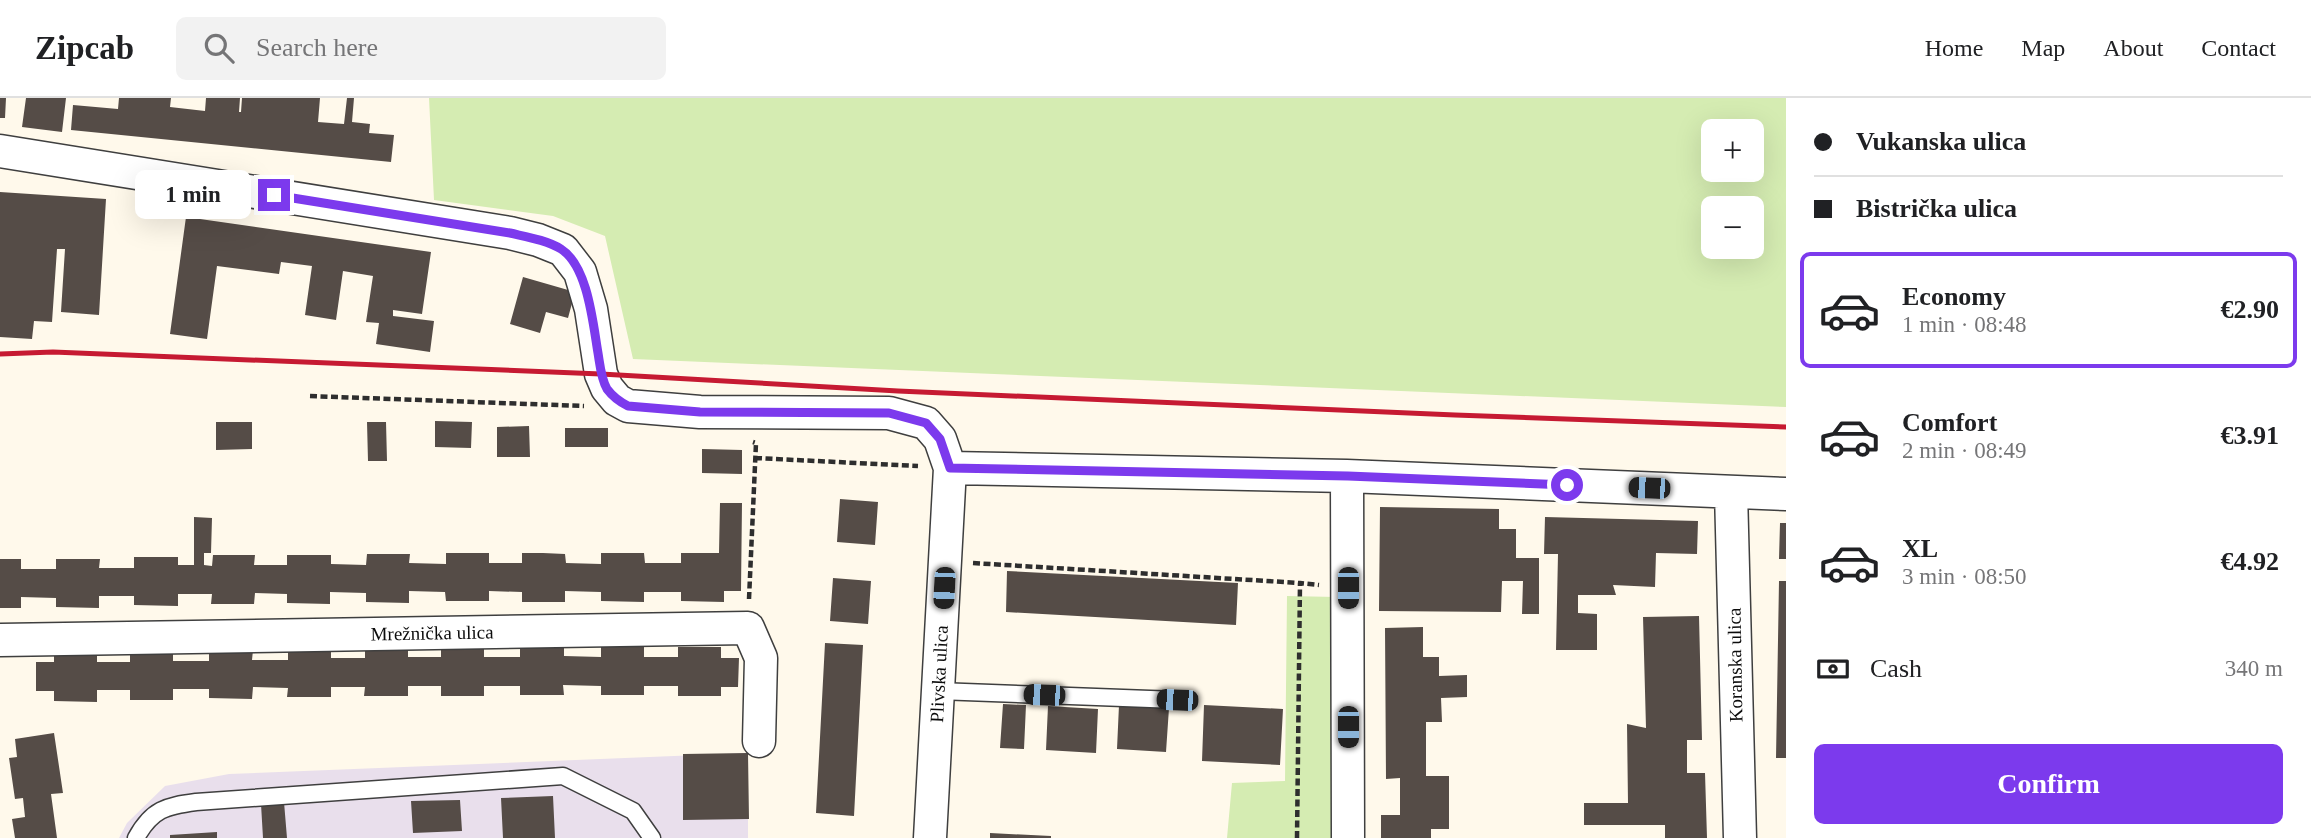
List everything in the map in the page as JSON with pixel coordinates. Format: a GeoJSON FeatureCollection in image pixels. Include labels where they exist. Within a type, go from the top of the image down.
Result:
{"type":"FeatureCollection","features":[{"type":"Feature","properties":{"kind":"street"},"geometry":{"type":"LineString","coordinates":[[0,151],[510,233],[538,240],[563,250],[580,272],[609,387],[628,406],[700,412],[889,413],[926,423],[940,439],[950,468],[1348,476],[1786,494]]}},
{"type":"Feature","properties":{"kind":"street","name":"Plivska ulica"},"geometry":{"type":"LineString","coordinates":[[930,838],[950,468]]}},
{"type":"Feature","properties":{"kind":"street"},"geometry":{"type":"LineString","coordinates":[[1348,476],[1348,838]]}},
{"type":"Feature","properties":{"kind":"street","name":"Koranska ulica"},"geometry":{"type":"LineString","coordinates":[[1731,492],[1740,838]]}},
{"type":"Feature","properties":{"kind":"street"},"geometry":{"type":"LineString","coordinates":[[748,628],[761,658],[759,741]]}},
{"type":"Feature","properties":{"kind":"street","name":"Mrežnička ulica"},"geometry":{"type":"LineString","coordinates":[[0,640],[748,628]]}},
{"type":"Feature","properties":{"kind":"lane"},"geometry":{"type":"LineString","coordinates":[[939,691],[1177,700]]}},
{"type":"Feature","properties":{"kind":"lane"},"geometry":{"type":"LineString","coordinates":[[136,838],[140,830],[164,807],[196,802],[563,776],[633,811],[652,838]]}},
{"type":"Feature","properties":{"kind":"path"},"geometry":{"type":"LineString","coordinates":[[310,396],[590,406],[609,387]]}},
{"type":"Feature","properties":{"kind":"path"},"geometry":{"type":"LineString","coordinates":[[743,441],[756,443],[748,628]]}},
{"type":"Feature","properties":{"kind":"path"},"geometry":{"type":"LineString","coordinates":[[755,458],[950,468]]}},
{"type":"Feature","properties":{"kind":"path"},"geometry":{"type":"LineString","coordinates":[[945,562],[1348,588]]}},
{"type":"Feature","properties":{"kind":"path"},"geometry":{"type":"LineString","coordinates":[[1297,838],[1300,583]]}},
{"type":"Feature","properties":{"kind":"shaded area"},"geometry":{"type":"Polygon","coordinates":[[[748,753],[748,838],[119,838],[127,823],[165,786],[229,774],[748,753]]]}},
{"type":"Feature","properties":{"kind":"green space"},"geometry":{"type":"Polygon","coordinates":[[[429,98],[1786,98],[1786,407],[633,359],[605,236],[553,216],[434,200],[429,98]]]}},
{"type":"Feature","properties":{"kind":"green space"},"geometry":{"type":"Polygon","coordinates":[[[1287,596],[1337,597],[1331,838],[1227,838],[1232,783],[1285,781],[1287,596]]]}},
{"type":"Feature","properties":{"kind":"building"},"geometry":{"type":"Polygon","coordinates":[[[0,98],[6,98],[5,118],[0,118],[0,98]]]}},
{"type":"Feature","properties":{"kind":"building"},"geometry":{"type":"Polygon","coordinates":[[[26,98],[66,98],[62,132],[22,127],[26,98]]]}},
{"type":"Feature","properties":{"kind":"building"},"geometry":{"type":"Polygon","coordinates":[[[119,98],[171,98],[170,107],[205,111],[206,98],[240,98],[241,112],[242,98],[320,98],[318,122],[344,124],[347,98],[354,98],[352,122],[370,124],[369,133],[394,135],[391,162],[71,130],[73,105],[118,109],[119,98]]]}},
{"type":"Feature","properties":{"kind":"building"},"geometry":{"type":"Polygon","coordinates":[[[0,192],[106,199],[99,315],[61,312],[65,249],[57,249],[52,322],[34,321],[32,339],[0,337],[0,192]]]}},
{"type":"Feature","properties":{"kind":"building"},"geometry":{"type":"Polygon","coordinates":[[[186,217],[431,252],[422,314],[393,310],[393,316],[434,321],[430,352],[376,344],[379,323],[366,322],[373,276],[343,271],[336,320],[305,315],[312,266],[281,262],[279,274],[217,266],[207,339],[170,334],[186,217]]]}},
{"type":"Feature","properties":{"kind":"building"},"geometry":{"type":"Polygon","coordinates":[[[523,277],[575,292],[568,318],[546,312],[540,333],[510,324],[523,277]]]}},
{"type":"Feature","properties":{"kind":"building"},"geometry":{"type":"Polygon","coordinates":[[[435,421],[472,422],[471,448],[435,447],[435,421]]]}},
{"type":"Feature","properties":{"kind":"building"},"geometry":{"type":"Polygon","coordinates":[[[216,422],[252,422],[252,449],[216,450],[216,422]]]}},
{"type":"Feature","properties":{"kind":"building"},"geometry":{"type":"Polygon","coordinates":[[[367,422],[386,422],[387,461],[368,461],[367,422]]]}},
{"type":"Feature","properties":{"kind":"building"},"geometry":{"type":"Polygon","coordinates":[[[529,426],[530,457],[497,457],[497,427],[529,426]]]}},
{"type":"Feature","properties":{"kind":"building"},"geometry":{"type":"Polygon","coordinates":[[[565,428],[608,428],[608,447],[565,447],[565,428]]]}},
{"type":"Feature","properties":{"kind":"building"},"geometry":{"type":"Polygon","coordinates":[[[702,449],[742,450],[742,474],[702,473],[702,449]]]}},
{"type":"Feature","properties":{"kind":"building"},"geometry":{"type":"Polygon","coordinates":[[[840,499],[878,502],[875,545],[837,542],[840,499]]]}},
{"type":"Feature","properties":{"kind":"building"},"geometry":{"type":"Polygon","coordinates":[[[720,503],[742,503],[741,591],[724,591],[724,602],[681,601],[681,592],[644,592],[644,602],[601,601],[601,592],[565,591],[565,602],[522,602],[522,592],[489,591],[489,601],[446,601],[445,592],[409,591],[409,603],[366,602],[366,593],[330,592],[330,604],[287,603],[287,594],[255,593],[254,604],[211,604],[212,594],[178,594],[178,606],[134,605],[134,596],[99,596],[99,608],[56,607],[56,598],[21,597],[21,608],[0,608],[0,559],[21,559],[21,569],[56,569],[56,559],[100,559],[99,568],[134,568],[134,557],[178,557],[178,565],[194,565],[194,517],[212,518],[211,553],[204,553],[204,565],[212,566],[213,555],[255,555],[254,565],[287,565],[287,555],[331,555],[331,564],[366,565],[367,554],[410,554],[409,563],[446,564],[446,553],[489,553],[489,563],[522,563],[522,553],[565,554],[566,563],[601,564],[601,553],[644,553],[645,563],[681,563],[681,553],[719,553],[720,503]]]}},
{"type":"Feature","properties":{"kind":"building"},"geometry":{"type":"Polygon","coordinates":[[[1380,507],[1499,509],[1499,529],[1516,529],[1516,558],[1539,558],[1539,614],[1522,614],[1523,581],[1502,581],[1501,612],[1379,611],[1380,507]]]}},
{"type":"Feature","properties":{"kind":"building"},"geometry":{"type":"Polygon","coordinates":[[[1545,517],[1698,521],[1697,554],[1656,553],[1655,587],[1613,585],[1616,595],[1578,595],[1578,613],[1597,614],[1597,650],[1556,650],[1558,554],[1544,554],[1545,517]]]}},
{"type":"Feature","properties":{"kind":"building"},"geometry":{"type":"Polygon","coordinates":[[[1780,523],[1786,523],[1786,559],[1779,559],[1780,523]]]}},
{"type":"Feature","properties":{"kind":"building"},"geometry":{"type":"Polygon","coordinates":[[[1007,571],[1238,583],[1236,625],[1006,612],[1007,571]]]}},
{"type":"Feature","properties":{"kind":"building"},"geometry":{"type":"Polygon","coordinates":[[[833,578],[871,581],[868,624],[830,621],[833,578]]]}},
{"type":"Feature","properties":{"kind":"building"},"geometry":{"type":"Polygon","coordinates":[[[1779,581],[1786,581],[1786,758],[1776,758],[1779,581]]]}},
{"type":"Feature","properties":{"kind":"building"},"geometry":{"type":"Polygon","coordinates":[[[1699,616],[1702,740],[1687,740],[1687,773],[1705,773],[1707,838],[1665,838],[1665,825],[1584,825],[1584,803],[1628,803],[1627,724],[1646,728],[1643,617],[1699,616]]]}},
{"type":"Feature","properties":{"kind":"building"},"geometry":{"type":"Polygon","coordinates":[[[1423,627],[1423,657],[1439,657],[1439,676],[1467,675],[1467,697],[1441,698],[1442,722],[1426,722],[1426,776],[1449,776],[1449,829],[1431,829],[1431,838],[1381,838],[1381,815],[1400,815],[1400,778],[1386,779],[1385,628],[1423,627]]]}},
{"type":"Feature","properties":{"kind":"building"},"geometry":{"type":"Polygon","coordinates":[[[825,643],[863,645],[854,816],[816,813],[825,643]]]}},
{"type":"Feature","properties":{"kind":"building"},"geometry":{"type":"Polygon","coordinates":[[[520,646],[564,646],[564,656],[601,657],[601,646],[644,647],[644,657],[678,657],[678,647],[721,647],[721,658],[739,658],[738,687],[721,687],[721,696],[678,696],[678,686],[644,686],[644,695],[601,695],[601,686],[563,685],[564,695],[520,695],[520,686],[484,686],[484,696],[441,696],[441,686],[408,686],[408,696],[364,696],[365,687],[331,687],[331,697],[287,697],[288,688],[253,687],[252,699],[209,698],[209,689],[173,689],[173,700],[130,700],[130,690],[97,690],[97,702],[54,701],[54,691],[36,691],[36,662],[54,662],[54,653],[97,653],[97,662],[130,662],[130,651],[173,652],[173,661],[209,661],[209,649],[253,650],[252,660],[288,660],[288,648],[331,648],[331,658],[365,658],[365,647],[408,647],[408,657],[441,657],[441,647],[484,647],[484,657],[520,657],[520,646]]]}},
{"type":"Feature","properties":{"kind":"building"},"geometry":{"type":"Polygon","coordinates":[[[1003,704],[1026,705],[1024,749],[1000,748],[1003,704]]]}},
{"type":"Feature","properties":{"kind":"building"},"geometry":{"type":"Polygon","coordinates":[[[1119,705],[1169,708],[1166,752],[1117,749],[1119,705]]]}},
{"type":"Feature","properties":{"kind":"building"},"geometry":{"type":"Polygon","coordinates":[[[1204,705],[1283,709],[1280,765],[1202,761],[1204,705]]]}},
{"type":"Feature","properties":{"kind":"building"},"geometry":{"type":"Polygon","coordinates":[[[1048,706],[1098,709],[1096,753],[1046,750],[1048,706]]]}},
{"type":"Feature","properties":{"kind":"building"},"geometry":{"type":"Polygon","coordinates":[[[54,733],[63,793],[51,794],[57,838],[15,838],[12,819],[25,817],[23,798],[15,799],[9,758],[17,757],[15,739],[54,733]]]}},
{"type":"Feature","properties":{"kind":"building"},"geometry":{"type":"Polygon","coordinates":[[[748,753],[749,819],[683,820],[683,754],[748,753]]]}},
{"type":"Feature","properties":{"kind":"building"},"geometry":{"type":"Polygon","coordinates":[[[553,796],[555,838],[503,838],[501,798],[553,796]]]}},
{"type":"Feature","properties":{"kind":"building"},"geometry":{"type":"Polygon","coordinates":[[[460,800],[462,831],[413,833],[411,801],[460,800]]]}},
{"type":"Feature","properties":{"kind":"building"},"geometry":{"type":"Polygon","coordinates":[[[284,802],[287,838],[263,838],[261,804],[284,802]]]}},
{"type":"Feature","properties":{"kind":"building"},"geometry":{"type":"Polygon","coordinates":[[[217,832],[217,838],[170,838],[170,835],[217,832]]]}},
{"type":"Feature","properties":{"kind":"building"},"geometry":{"type":"Polygon","coordinates":[[[990,833],[1051,836],[1051,838],[990,838],[990,833]]]}},
{"type":"Feature","properties":{"kind":"railway"},"geometry":{"type":"LineString","coordinates":[[0,354],[53,352],[601,374],[898,391],[1786,427]]}},
{"type":"Feature","properties":{"kind":"route"},"geometry":{"type":"LineString","coordinates":[[274,195],[510,233],[563,250],[580,272],[591,309],[601,374],[607,388],[617,400],[628,406],[700,412],[889,413],[926,423],[940,439],[950,468],[1348,476],[1567,485]]}}]}
